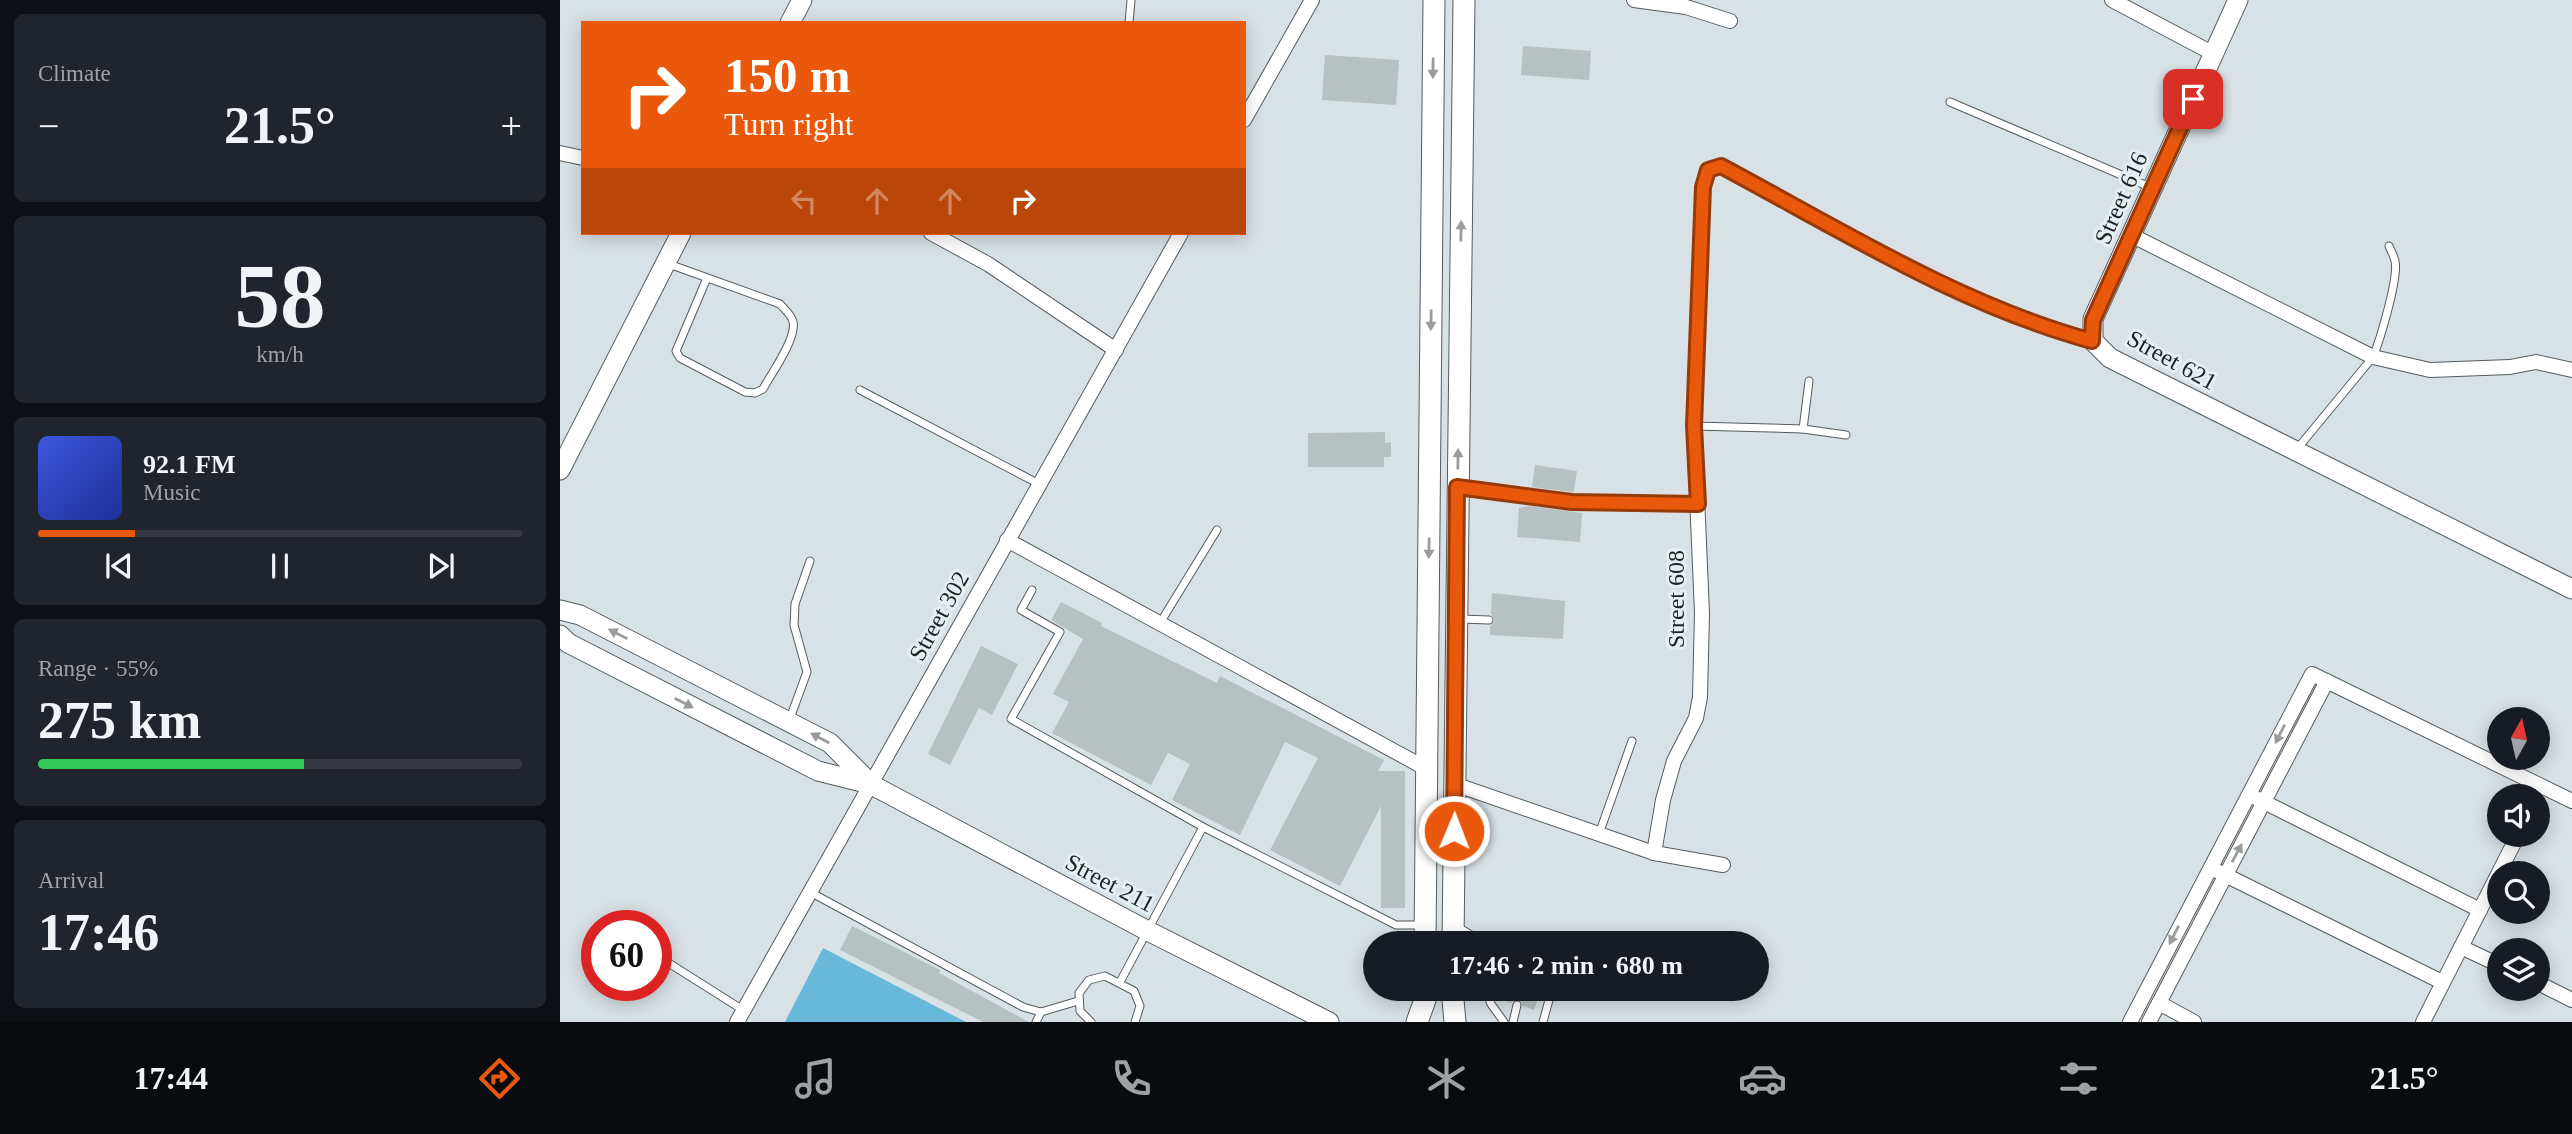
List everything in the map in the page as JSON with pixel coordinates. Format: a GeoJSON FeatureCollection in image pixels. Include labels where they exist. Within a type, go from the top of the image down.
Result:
{"type":"FeatureCollection","features":[{"type":"Feature","properties":{"kind":"main road"},"geometry":{"type":"LineString","coordinates":[[791,21],[802,0]]}},
{"type":"Feature","properties":{"kind":"main road"},"geometry":{"type":"LineString","coordinates":[[1425,931],[1434,0]]}},
{"type":"Feature","properties":{"kind":"main road"},"geometry":{"type":"LineString","coordinates":[[1453,931],[1464,0]]}},
{"type":"Feature","properties":{"kind":"main road","name":"Street 616"},"geometry":{"type":"LineString","coordinates":[[2092,341],[2093,320],[2238,0]]}},
{"type":"Feature","properties":{"kind":"main road"},"geometry":{"type":"LineString","coordinates":[[560,470],[680,235]]}},
{"type":"Feature","properties":{"kind":"main road","name":"Street 621"},"geometry":{"type":"LineString","coordinates":[[2092,341],[2110,358],[2572,589]]}},
{"type":"Feature","properties":{"kind":"main road","name":"Street 211"},"geometry":{"type":"LineString","coordinates":[[560,610],[580,615],[830,743],[870,784]]}},
{"type":"Feature","properties":{"kind":"main road","name":"Street 211"},"geometry":{"type":"LineString","coordinates":[[560,635],[568,643],[818,771],[870,784],[1147,931],[1329,1022]]}},
{"type":"Feature","properties":{"kind":"main road"},"geometry":{"type":"LineString","coordinates":[[1417,1022],[1424,1001]]}},
{"type":"Feature","properties":{"kind":"street"},"geometry":{"type":"LineString","coordinates":[[1246,116],[1312,0]]}},
{"type":"Feature","properties":{"kind":"street"},"geometry":{"type":"LineString","coordinates":[[1634,0],[1686,8],[1730,22]]}},
{"type":"Feature","properties":{"kind":"street"},"geometry":{"type":"LineString","coordinates":[[2112,0],[2214,54]]}},
{"type":"Feature","properties":{"kind":"street"},"geometry":{"type":"LineString","coordinates":[[560,153],[581,158]]}},
{"type":"Feature","properties":{"kind":"street","name":"Street 621"},"geometry":{"type":"LineString","coordinates":[[1708,170],[1721,166],[1962,294],[2041,327],[2092,341]]}},
{"type":"Feature","properties":{"kind":"street","name":"Street 608"},"geometry":{"type":"LineString","coordinates":[[1654,853],[1662,800],[1674,761],[1696,718],[1700,697],[1702,613],[1694,426],[1703,187],[1708,170]]}},
{"type":"Feature","properties":{"kind":"street"},"geometry":{"type":"LineString","coordinates":[[935,235],[988,264],[1116,350]]}},
{"type":"Feature","properties":{"kind":"street","name":"Street 302"},"geometry":{"type":"LineString","coordinates":[[740,1016],[1180,235]]}},
{"type":"Feature","properties":{"kind":"street"},"geometry":{"type":"LineString","coordinates":[[2131,235],[2373,357],[2430,370],[2510,367],[2536,362],[2572,370]]}},
{"type":"Feature","properties":{"kind":"street"},"geometry":{"type":"LineString","coordinates":[[1457,487],[1572,502],[1698,504]]}},
{"type":"Feature","properties":{"kind":"street"},"geometry":{"type":"LineString","coordinates":[[1007,540],[1427,769]]}},
{"type":"Feature","properties":{"kind":"street"},"geometry":{"type":"LineString","coordinates":[[2130,1022],[2312,674],[2526,784]]}},
{"type":"Feature","properties":{"kind":"street"},"geometry":{"type":"LineString","coordinates":[[2149,1022],[2327,681]]}},
{"type":"Feature","properties":{"kind":"street"},"geometry":{"type":"LineString","coordinates":[[1454,784],[1654,853],[1723,865]]}},
{"type":"Feature","properties":{"kind":"street"},"geometry":{"type":"LineString","coordinates":[[2550,794],[2572,801]]}},
{"type":"Feature","properties":{"kind":"street"},"geometry":{"type":"LineString","coordinates":[[2248,795],[2480,911]]}},
{"type":"Feature","properties":{"kind":"street"},"geometry":{"type":"LineString","coordinates":[[2423,1022],[2512,847]]}},
{"type":"Feature","properties":{"kind":"street"},"geometry":{"type":"LineString","coordinates":[[2210,867],[2442,982]]}},
{"type":"Feature","properties":{"kind":"street"},"geometry":{"type":"LineString","coordinates":[[2461,947],[2487,959]]}},
{"type":"Feature","properties":{"kind":"street"},"geometry":{"type":"LineString","coordinates":[[2550,989],[2572,1000]]}},
{"type":"Feature","properties":{"kind":"street"},"geometry":{"type":"LineString","coordinates":[[2159,1003],[2194,1022]]}},
{"type":"Feature","properties":{"kind":"lane"},"geometry":{"type":"LineString","coordinates":[[1129,21],[1131,0]]}},
{"type":"Feature","properties":{"kind":"lane"},"geometry":{"type":"LineString","coordinates":[[1950,102],[2152,188]]}},
{"type":"Feature","properties":{"kind":"lane"},"geometry":{"type":"LineString","coordinates":[[2294,452],[2373,357],[2395,281],[2396,263],[2389,246]]}},
{"type":"Feature","properties":{"kind":"lane"},"geometry":{"type":"LineString","coordinates":[[666,263],[780,304],[793,323],[791,338],[763,389],[755,393],[745,391],[680,358],[676,351],[707,278]]}},
{"type":"Feature","properties":{"kind":"lane"},"geometry":{"type":"LineString","coordinates":[[1802,429],[1809,381]]}},
{"type":"Feature","properties":{"kind":"lane"},"geometry":{"type":"LineString","coordinates":[[860,390],[1039,484]]}},
{"type":"Feature","properties":{"kind":"lane"},"geometry":{"type":"LineString","coordinates":[[1694,426],[1802,429],[1846,435]]}},
{"type":"Feature","properties":{"kind":"lane"},"geometry":{"type":"LineString","coordinates":[[1160,623],[1217,530]]}},
{"type":"Feature","properties":{"kind":"lane"},"geometry":{"type":"LineString","coordinates":[[789,722],[807,672],[794,625],[795,604],[810,561]]}},
{"type":"Feature","properties":{"kind":"lane"},"geometry":{"type":"LineString","coordinates":[[1032,590],[1021,610],[1060,632],[1011,719],[1203,827],[1396,925],[1415,931]]}},
{"type":"Feature","properties":{"kind":"lane"},"geometry":{"type":"LineString","coordinates":[[1456,619],[1489,620]]}},
{"type":"Feature","properties":{"kind":"lane"},"geometry":{"type":"LineString","coordinates":[[1599,834],[1632,741]]}},
{"type":"Feature","properties":{"kind":"lane"},"geometry":{"type":"LineString","coordinates":[[1120,982],[1203,827]]}},
{"type":"Feature","properties":{"kind":"lane"},"geometry":{"type":"LineString","coordinates":[[810,892],[1023,1007],[1041,1012],[1078,1001]]}},
{"type":"Feature","properties":{"kind":"lane"},"geometry":{"type":"LineString","coordinates":[[672,967],[740,1016]]}},
{"type":"Feature","properties":{"kind":"lane"},"geometry":{"type":"LineString","coordinates":[[1091,1022],[1080,1012],[1078,1001],[1083,985],[1089,980],[1105,976],[1134,991],[1140,1006],[1135,1022]]}},
{"type":"Feature","properties":{"kind":"lane"},"geometry":{"type":"LineString","coordinates":[[1490,1001],[1504,1022]]}},
{"type":"Feature","properties":{"kind":"lane"},"geometry":{"type":"LineString","coordinates":[[1543,1022],[1549,1001]]}},
{"type":"Feature","properties":{"kind":"lane"},"geometry":{"type":"LineString","coordinates":[[1513,1022],[1517,1005]]}},
{"type":"Feature","properties":{"kind":"lane"},"geometry":{"type":"LineString","coordinates":[[1036,1022],[1041,1012]]}},
{"type":"Feature","properties":{"kind":"shaded area"},"geometry":{"type":"Polygon","coordinates":[[[823,948],[966,1022],[785,1022],[823,948]]]}},
{"type":"Feature","properties":{"kind":"building"},"geometry":{"type":"Polygon","coordinates":[[[1523,46],[1591,51],[1589,80],[1521,75],[1523,46]]]}},
{"type":"Feature","properties":{"kind":"building"},"geometry":{"type":"Polygon","coordinates":[[[1325,55],[1399,60],[1396,105],[1322,100],[1325,55]]]}},
{"type":"Feature","properties":{"kind":"building"},"geometry":{"type":"Polygon","coordinates":[[[1385,432],[1385,443],[1391,442],[1391,457],[1384,457],[1384,467],[1308,467],[1308,433],[1385,432]]]}},
{"type":"Feature","properties":{"kind":"building"},"geometry":{"type":"Polygon","coordinates":[[[1535,465],[1577,471],[1574,492],[1532,487],[1535,465]]]}},
{"type":"Feature","properties":{"kind":"building"},"geometry":{"type":"Polygon","coordinates":[[[1529,506],[1582,513],[1580,542],[1517,537],[1519,508],[1529,506]]]}},
{"type":"Feature","properties":{"kind":"building"},"geometry":{"type":"Polygon","coordinates":[[[1492,593],[1565,601],[1563,639],[1490,635],[1490,626],[1495,621],[1491,614],[1492,593]]]}},
{"type":"Feature","properties":{"kind":"building"},"geometry":{"type":"Polygon","coordinates":[[[1061,602],[1102,623],[1101,626],[1217,683],[1220,676],[1384,760],[1378,771],[1405,771],[1405,908],[1381,908],[1381,806],[1340,886],[1270,850],[1318,758],[1285,742],[1240,835],[1172,800],[1190,764],[1168,753],[1151,785],[1052,733],[1069,702],[1053,694],[1083,639],[1051,620],[1061,602]]]}},
{"type":"Feature","properties":{"kind":"building"},"geometry":{"type":"Polygon","coordinates":[[[981,646],[1018,664],[992,715],[979,708],[950,765],[928,754],[981,646]]]}},
{"type":"Feature","properties":{"kind":"building"},"geometry":{"type":"Polygon","coordinates":[[[852,926],[940,970],[939,973],[1029,1022],[983,1022],[840,950],[852,926]]]}},
{"type":"Feature","properties":{"kind":"building"},"geometry":{"type":"Polygon","coordinates":[[[1520,1001],[1537,1001],[1534,1010],[1523,1006],[1520,1001]]]}},
{"type":"Feature","properties":{"kind":"route"},"geometry":{"type":"LineString","coordinates":[[1454,831],[1457,487],[1572,502],[1698,504],[1694,426],[1703,187],[1708,170],[1721,166],[1962,294],[2041,327],[2092,341],[2093,320],[2193,99]]}}]}
